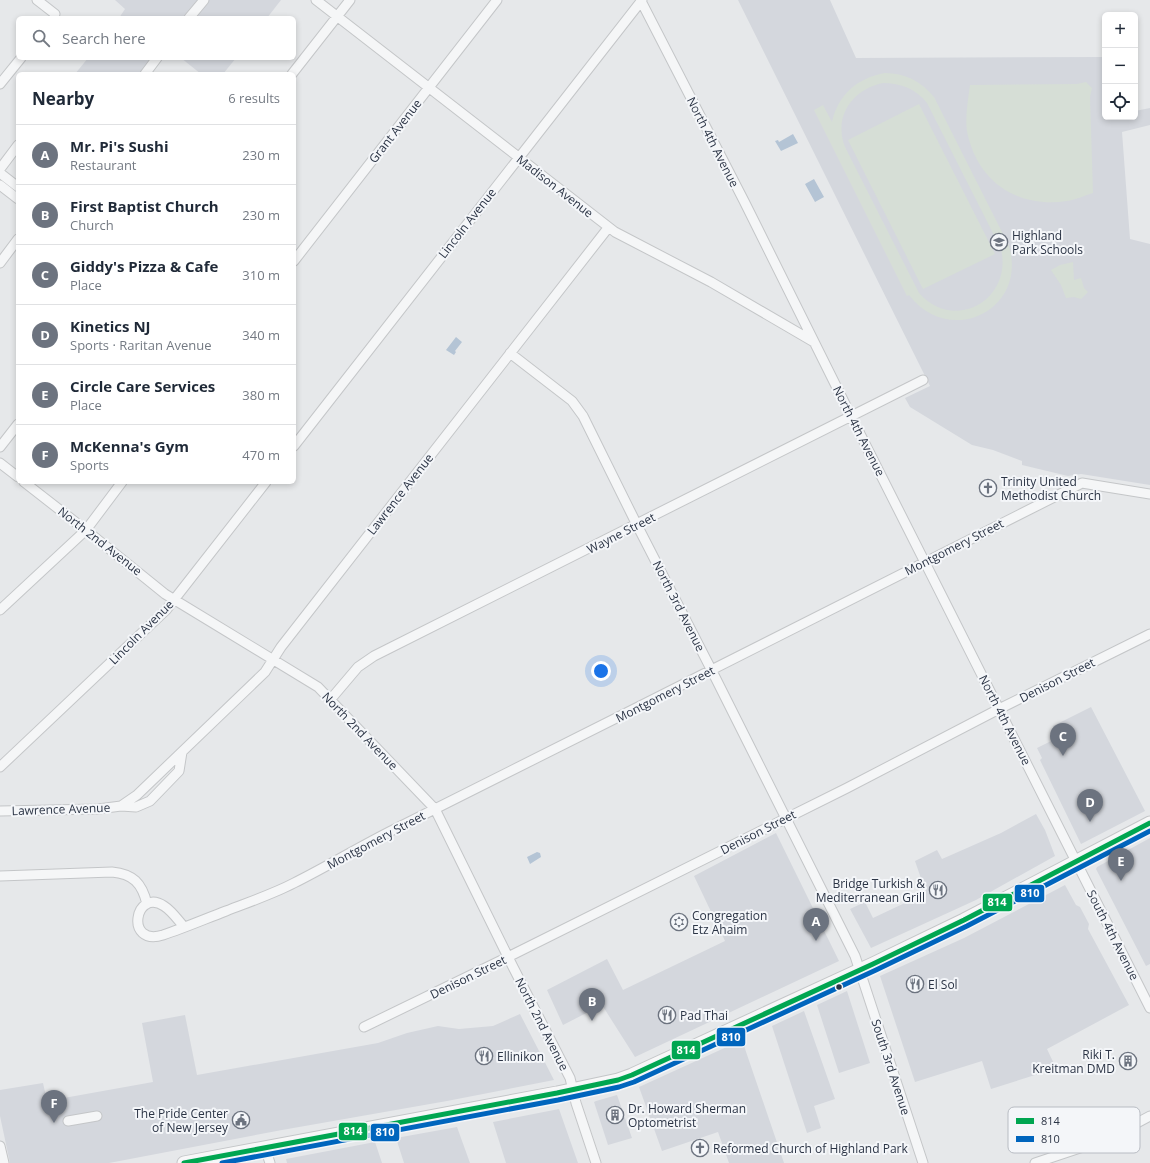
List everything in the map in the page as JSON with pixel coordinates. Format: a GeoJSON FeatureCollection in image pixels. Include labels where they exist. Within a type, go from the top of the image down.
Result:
{"type":"FeatureCollection","features":[{"type":"Feature","properties":{"kind":"main road"},"geometry":{"type":"LineString","coordinates":[[184,1163],[618,1080],[632,1075],[964,920],[1150,823]]}},
{"type":"Feature","properties":{"kind":"street"},"geometry":{"type":"LineString","coordinates":[[38,0],[55,16]]}},
{"type":"Feature","properties":{"kind":"street"},"geometry":{"type":"LineString","coordinates":[[191,16],[204,0]]}},
{"type":"Feature","properties":{"kind":"street","name":"Madison Avenue"},"geometry":{"type":"LineString","coordinates":[[316,0],[608,228],[711,282],[814,342]]}},
{"type":"Feature","properties":{"kind":"street"},"geometry":{"type":"LineString","coordinates":[[294,72],[350,0]]}},
{"type":"Feature","properties":{"kind":"street","name":"Grant Avenue"},"geometry":{"type":"LineString","coordinates":[[296,258],[497,0]]}},
{"type":"Feature","properties":{"kind":"street","name":"Lincoln Avenue"},"geometry":{"type":"LineString","coordinates":[[296,443],[641,1]]}},
{"type":"Feature","properties":{"kind":"street","name":"North 4th Avenue"},"geometry":{"type":"LineString","coordinates":[[641,1],[744,201],[1077,862]]}},
{"type":"Feature","properties":{"kind":"street"},"geometry":{"type":"LineString","coordinates":[[0,84],[19,60]]}},
{"type":"Feature","properties":{"kind":"street"},"geometry":{"type":"LineString","coordinates":[[146,72],[156,60]]}},
{"type":"Feature","properties":{"kind":"street"},"geometry":{"type":"LineString","coordinates":[[0,169],[16,148]]}},
{"type":"Feature","properties":{"kind":"street"},"geometry":{"type":"LineString","coordinates":[[0,173],[16,185]]}},
{"type":"Feature","properties":{"kind":"street"},"geometry":{"type":"LineString","coordinates":[[0,185],[16,197]]}},
{"type":"Feature","properties":{"kind":"street","name":"Lawrence Avenue"},"geometry":{"type":"LineString","coordinates":[[0,811],[98,809],[136,806],[150,801],[179,771],[182,752],[265,672],[300,623],[608,228]]}},
{"type":"Feature","properties":{"kind":"street"},"geometry":{"type":"LineString","coordinates":[[0,263],[16,242]]}},
{"type":"Feature","properties":{"kind":"street","name":"North 3rd Avenue"},"geometry":{"type":"LineString","coordinates":[[510,353],[572,401],[583,416],[855,956],[859,970]]}},
{"type":"Feature","properties":{"kind":"street","name":"Wayne Street"},"geometry":{"type":"LineString","coordinates":[[330,700],[358,667],[374,656],[924,380]]}},
{"type":"Feature","properties":{"kind":"street"},"geometry":{"type":"LineString","coordinates":[[0,447],[16,427]]}},
{"type":"Feature","properties":{"kind":"street"},"geometry":{"type":"LineString","coordinates":[[0,463],[16,475]]}},
{"type":"Feature","properties":{"kind":"street","name":"Montgomery Street"},"geometry":{"type":"LineString","coordinates":[[147,904],[138,915],[137,921],[139,928],[142,933],[147,936],[160,936],[291,885],[398,827],[712,671],[1082,483],[1150,494]]}},
{"type":"Feature","properties":{"kind":"street","name":"North 2nd Avenue"},"geometry":{"type":"LineString","coordinates":[[27,484],[165,594],[318,687],[435,809],[570,1078],[572,1090],[596,1163]]}},
{"type":"Feature","properties":{"kind":"street"},"geometry":{"type":"LineString","coordinates":[[0,610],[86,530],[120,484]]}},
{"type":"Feature","properties":{"kind":"street","name":"Lincoln Avenue"},"geometry":{"type":"LineString","coordinates":[[0,767],[166,610],[264,484]]}},
{"type":"Feature","properties":{"kind":"street","name":"Denison Street"},"geometry":{"type":"LineString","coordinates":[[364,1027],[847,788],[999,708],[1150,634]]}},
{"type":"Feature","properties":{"kind":"street","name":"South 4th Avenue"},"geometry":{"type":"LineString","coordinates":[[1077,862],[1150,1008]]}},
{"type":"Feature","properties":{"kind":"street"},"geometry":{"type":"LineString","coordinates":[[0,876],[112,872],[121,873],[135,880],[144,894],[147,904],[157,903],[163,905],[184,927]]}},
{"type":"Feature","properties":{"kind":"street","name":"South 3rd Avenue"},"geometry":{"type":"LineString","coordinates":[[859,970],[923,1163]]}},
{"type":"Feature","properties":{"kind":"street"},"geometry":{"type":"LineString","coordinates":[[68,1120],[97,1116]]}},
{"type":"Feature","properties":{"kind":"street"},"geometry":{"type":"LineString","coordinates":[[1140,1121],[1150,1116]]}},
{"type":"Feature","properties":{"kind":"street"},"geometry":{"type":"LineString","coordinates":[[0,1146],[4,1163]]}},
{"type":"Feature","properties":{"kind":"street"},"geometry":{"type":"LineString","coordinates":[[265,1148],[270,1163]]}},
{"type":"Feature","properties":{"kind":"street"},"geometry":{"type":"LineString","coordinates":[[1035,1163],[1065,1153]]}},
{"type":"Feature","properties":{"kind":"shaded area"},"geometry":{"type":"Polygon","coordinates":[[[115,0],[281,0],[269,16],[120,16],[125,9],[115,0]]]}},
{"type":"Feature","properties":{"kind":"shaded area","name":"Highland Park Schools"},"geometry":{"type":"Polygon","coordinates":[[[738,0],[830,0],[856,58],[1102,57],[1102,120],[1138,120],[1138,110],[1150,108],[1150,125],[1122,132],[1130,239],[1150,244],[1150,485],[1081,474],[1068,476],[1022,465],[1022,461],[993,450],[972,445],[910,407],[905,398],[930,386],[738,0]]]}},
{"type":"Feature","properties":{"kind":"shaded area"},"geometry":{"type":"Polygon","coordinates":[[[86,60],[159,60],[148,72],[77,72],[86,60]]]}},
{"type":"Feature","properties":{"kind":"shaded area"},"geometry":{"type":"Polygon","coordinates":[[[184,60],[234,60],[225,72],[198,72],[184,60]]]}},
{"type":"Feature","properties":{"kind":"shaded area"},"geometry":{"type":"Polygon","coordinates":[[[892,73],[906,76],[924,86],[934,97],[1009,246],[1012,269],[1007,288],[996,304],[981,314],[963,320],[944,319],[926,311],[909,295],[907,296],[814,110],[823,105],[832,122],[839,104],[850,89],[875,75],[892,73]],[[890,83],[872,86],[863,91],[848,106],[842,125],[842,136],[845,147],[919,293],[933,305],[948,310],[963,310],[978,305],[990,296],[998,283],[1002,267],[1001,249],[927,103],[918,94],[908,88],[890,83]]]}},
{"type":"Feature","properties":{"kind":"shaded area"},"geometry":{"type":"Polygon","coordinates":[[[1086,82],[1092,88],[1090,97],[1093,193],[1067,201],[1033,201],[1004,189],[992,180],[974,153],[968,136],[966,117],[970,85],[1077,84],[1086,82]]]}},
{"type":"Feature","properties":{"kind":"shaded area"},"geometry":{"type":"Polygon","coordinates":[[[919,104],[995,254],[923,289],[848,140],[919,104]]]}},
{"type":"Feature","properties":{"kind":"shaded area"},"geometry":{"type":"Polygon","coordinates":[[[1073,262],[1074,280],[1081,278],[1084,288],[1088,292],[1081,299],[1074,297],[1066,298],[1061,285],[1051,270],[1060,265],[1073,262]]]}},
{"type":"Feature","properties":{"kind":"shaded area"},"geometry":{"type":"Polygon","coordinates":[[[1091,707],[1145,811],[1081,844],[1040,760],[1042,758],[1037,748],[1059,737],[1053,726],[1091,707]]]}},
{"type":"Feature","properties":{"kind":"shaded area"},"geometry":{"type":"Polygon","coordinates":[[[1036,814],[1045,830],[1055,856],[976,900],[871,948],[850,909],[865,902],[873,918],[926,893],[915,861],[937,850],[942,859],[1001,833],[1036,814]]]}},
{"type":"Feature","properties":{"kind":"shaded area"},"geometry":{"type":"Polygon","coordinates":[[[776,833],[839,961],[635,1057],[602,1005],[563,1025],[547,990],[607,959],[623,990],[725,941],[694,876],[776,833]]]}},
{"type":"Feature","properties":{"kind":"shaded area"},"geometry":{"type":"Polygon","coordinates":[[[1150,838],[1150,964],[1146,966],[1096,869],[1097,867],[1150,838]]]}},
{"type":"Feature","properties":{"kind":"shaded area"},"geometry":{"type":"Polygon","coordinates":[[[1065,885],[1076,905],[1080,907],[1089,924],[1088,929],[1129,1005],[1047,1049],[1056,1068],[1054,1069],[991,1089],[982,1061],[915,1082],[880,976],[964,938],[1065,885]]]}},
{"type":"Feature","properties":{"kind":"shaded area"},"geometry":{"type":"Polygon","coordinates":[[[847,991],[870,1063],[839,1073],[817,1005],[847,991]]]}},
{"type":"Feature","properties":{"kind":"shaded area"},"geometry":{"type":"Polygon","coordinates":[[[804,1011],[835,1099],[814,1106],[821,1128],[807,1133],[772,1026],[804,1011]]]}},
{"type":"Feature","properties":{"kind":"shaded area"},"geometry":{"type":"Polygon","coordinates":[[[520,1014],[554,1080],[109,1163],[10,1163],[0,1116],[0,1090],[43,1083],[47,1101],[153,1082],[142,1023],[185,1015],[197,1075],[378,1043],[407,1033],[438,1026],[459,1029],[493,1026],[520,1014]]]}},
{"type":"Feature","properties":{"kind":"shaded area"},"geometry":{"type":"Polygon","coordinates":[[[742,1040],[784,1163],[729,1163],[718,1132],[662,1151],[639,1087],[742,1040]]]}},
{"type":"Feature","properties":{"kind":"shaded area"},"geometry":{"type":"Polygon","coordinates":[[[617,1095],[632,1138],[608,1145],[594,1102],[617,1095]]]}},
{"type":"Feature","properties":{"kind":"shaded area"},"geometry":{"type":"Polygon","coordinates":[[[559,1109],[578,1163],[506,1163],[493,1122],[559,1109]]]}},
{"type":"Feature","properties":{"kind":"shaded area"},"geometry":{"type":"Polygon","coordinates":[[[457,1127],[470,1163],[404,1163],[396,1138],[457,1127]]]}},
{"type":"Feature","properties":{"kind":"shaded area"},"geometry":{"type":"Polygon","coordinates":[[[375,1142],[382,1163],[287,1163],[286,1159],[375,1142]]]}},
{"type":"Feature","properties":{"kind":"water"},"geometry":{"type":"Polygon","coordinates":[[[793,134],[798,143],[781,151],[775,141],[778,140],[779,142],[793,134]]]}},
{"type":"Feature","properties":{"kind":"water"},"geometry":{"type":"Polygon","coordinates":[[[814,179],[824,197],[815,202],[805,184],[814,179]]]}},
{"type":"Feature","properties":{"kind":"water"},"geometry":{"type":"Polygon","coordinates":[[[456,337],[462,342],[455,351],[456,352],[454,355],[446,350],[456,337]]]}},
{"type":"Feature","properties":{"kind":"water"},"geometry":{"type":"Polygon","coordinates":[[[537,852],[540,853],[541,857],[530,864],[527,857],[537,852]]]}},
{"type":"Feature","properties":{"kind":"transit line","name":"814"},"geometry":{"type":"LineString","coordinates":[[184,1163],[557,1093],[618,1080],[632,1075],[873,964],[964,920],[1150,823]]}},
{"type":"Feature","properties":{"kind":"transit line","name":"810"},"geometry":{"type":"LineString","coordinates":[[222,1163],[558,1100],[619,1087],[634,1082],[876,970],[967,926],[1150,831]]}},
{"type":"Feature","properties":{"kind":"place","name":"Highland Park Schools"},"geometry":{"type":"Point","coordinates":[999,242]}},
{"type":"Feature","properties":{"kind":"place","name":"Trinity United Methodist Church"},"geometry":{"type":"Point","coordinates":[988,488]}},
{"type":"Feature","properties":{"kind":"place","name":"Giddy's Pizza & Cafe"},"geometry":{"type":"Point","coordinates":[1063,756]}},
{"type":"Feature","properties":{"kind":"place","name":"Kinetics NJ"},"geometry":{"type":"Point","coordinates":[1090,822]}},
{"type":"Feature","properties":{"kind":"place","name":"Circle Care Services"},"geometry":{"type":"Point","coordinates":[1121,881]}},
{"type":"Feature","properties":{"kind":"place","name":"Bridge Turkish & Mediterranean Grill"},"geometry":{"type":"Point","coordinates":[938,890]}},
{"type":"Feature","properties":{"kind":"place","name":"Congregation Etz Ahaim"},"geometry":{"type":"Point","coordinates":[679,922]}},
{"type":"Feature","properties":{"kind":"place","name":"Mr. Pi's Sushi"},"geometry":{"type":"Point","coordinates":[816,941]}},
{"type":"Feature","properties":{"kind":"place","name":"El Sol"},"geometry":{"type":"Point","coordinates":[915,984]}},
{"type":"Feature","properties":{"kind":"place","name":"Pad Thai"},"geometry":{"type":"Point","coordinates":[667,1015]}},
{"type":"Feature","properties":{"kind":"place","name":"First Baptist Church"},"geometry":{"type":"Point","coordinates":[592,1021]}},
{"type":"Feature","properties":{"kind":"place","name":"Ellinikon"},"geometry":{"type":"Point","coordinates":[484,1056]}},
{"type":"Feature","properties":{"kind":"place","name":"Riki T. Kreitman DMD"},"geometry":{"type":"Point","coordinates":[1128,1061]}},
{"type":"Feature","properties":{"kind":"place","name":"Dr. Howard Sherman Optometrist"},"geometry":{"type":"Point","coordinates":[615,1115]}},
{"type":"Feature","properties":{"kind":"place","name":"The Pride Center of New Jersey"},"geometry":{"type":"Point","coordinates":[241,1120]}},
{"type":"Feature","properties":{"kind":"place","name":"McKenna's Gym"},"geometry":{"type":"Point","coordinates":[54,1123]}},
{"type":"Feature","properties":{"kind":"place","name":"Reformed Church of Highland Park"},"geometry":{"type":"Point","coordinates":[700,1148]}}]}
